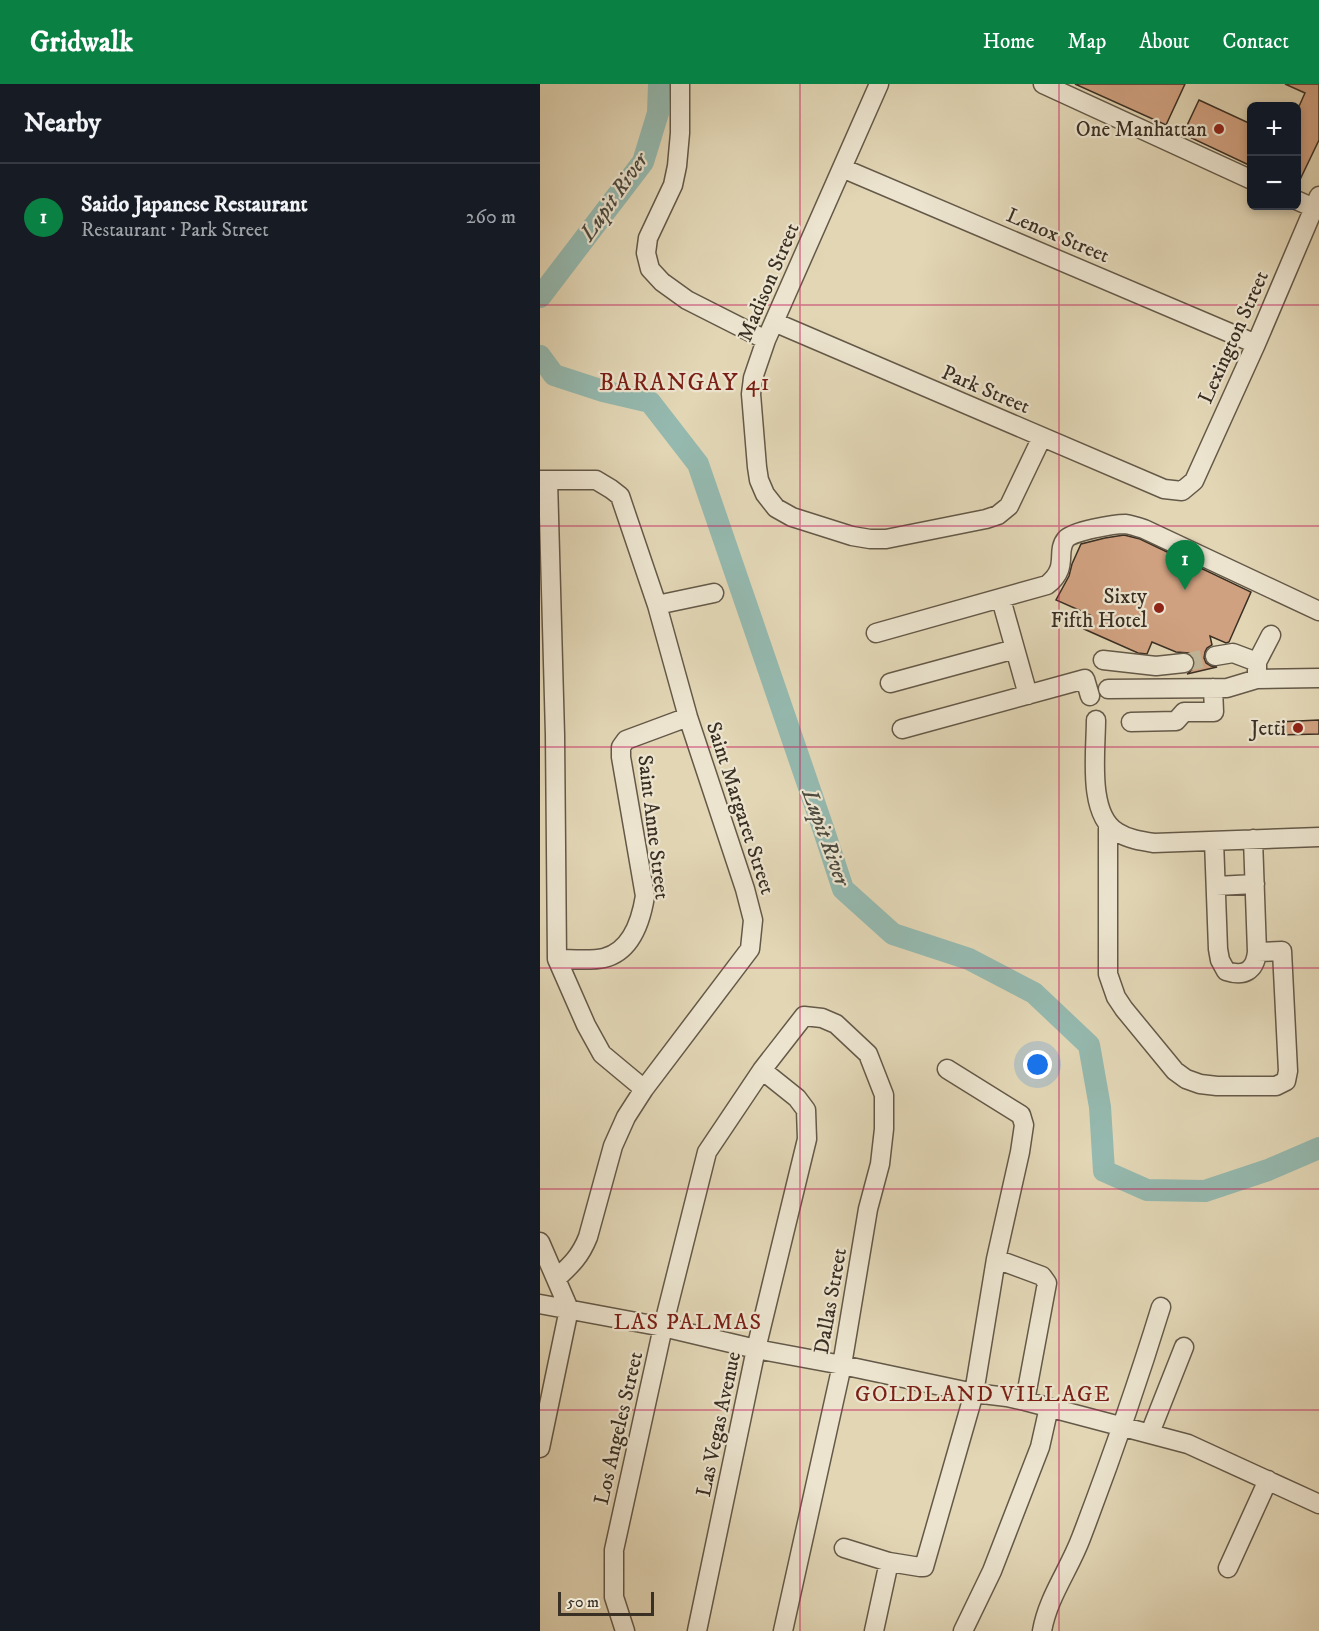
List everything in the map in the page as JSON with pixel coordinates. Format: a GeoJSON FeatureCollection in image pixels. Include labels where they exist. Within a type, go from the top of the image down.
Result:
{"type":"FeatureCollection","features":[{"type":"Feature","properties":{"kind":"street"},"geometry":{"type":"LineString","coordinates":[[680,84],[677,166],[673,185],[648,238],[646,253],[650,269],[662,282],[687,300],[766,340]]}},
{"type":"Feature","properties":{"kind":"street","name":"Madison Street"},"geometry":{"type":"LineString","coordinates":[[879,84],[766,340],[753,378],[751,394],[757,467],[765,494],[776,508],[792,517],[852,536],[870,539],[886,539],[986,519],[998,515],[1009,506],[1042,437]]}},
{"type":"Feature","properties":{"kind":"street"},"geometry":{"type":"LineString","coordinates":[[1043,84],[1247,178]]}},
{"type":"Feature","properties":{"kind":"street","name":"Lenox Street"},"geometry":{"type":"LineString","coordinates":[[842,168],[1256,344]]}},
{"type":"Feature","properties":{"kind":"street"},"geometry":{"type":"LineString","coordinates":[[1301,200],[1316,202]]}},
{"type":"Feature","properties":{"kind":"street","name":"Lexington Street"},"geometry":{"type":"LineString","coordinates":[[1182,491],[1194,481],[1256,344],[1316,202]]}},
{"type":"Feature","properties":{"kind":"street","name":"Park Street"},"geometry":{"type":"LineString","coordinates":[[774,322],[1164,489],[1182,491]]}},
{"type":"Feature","properties":{"kind":"street"},"geometry":{"type":"LineString","coordinates":[[544,480],[555,735],[548,889],[557,959],[586,1025],[602,1054],[644,1089]]}},
{"type":"Feature","properties":{"kind":"street","name":"Saint Margaret Street"},"geometry":{"type":"LineString","coordinates":[[544,480],[596,480],[620,496],[657,605],[687,717],[746,889],[753,920],[750,949],[644,1089],[626,1117],[613,1146],[582,1251],[556,1279]]}},
{"type":"Feature","properties":{"kind":"street"},"geometry":{"type":"LineString","coordinates":[[876,633],[1038,589],[1055,579],[1060,571],[1065,540],[1074,534],[1125,524],[1144,529],[1319,611]]}},
{"type":"Feature","properties":{"kind":"street"},"geometry":{"type":"LineString","coordinates":[[657,605],[714,593]]}},
{"type":"Feature","properties":{"kind":"street"},"geometry":{"type":"LineString","coordinates":[[1001,599],[1028,695]]}},
{"type":"Feature","properties":{"kind":"street"},"geometry":{"type":"LineString","coordinates":[[1108,689],[1227,688],[1257,671],[1271,635]]}},
{"type":"Feature","properties":{"kind":"street"},"geometry":{"type":"LineString","coordinates":[[890,683],[1015,649]]}},
{"type":"Feature","properties":{"kind":"street"},"geometry":{"type":"LineString","coordinates":[[1215,656],[1233,653],[1257,671],[1319,678]]}},
{"type":"Feature","properties":{"kind":"street"},"geometry":{"type":"LineString","coordinates":[[1103,660],[1156,666],[1184,663]]}},
{"type":"Feature","properties":{"kind":"street"},"geometry":{"type":"LineString","coordinates":[[902,729],[1085,679],[1090,696]]}},
{"type":"Feature","properties":{"kind":"street"},"geometry":{"type":"LineString","coordinates":[[1131,722],[1176,721],[1184,712],[1214,712],[1213,688]]}},
{"type":"Feature","properties":{"kind":"street","name":"Saint Anne Street"},"geometry":{"type":"LineString","coordinates":[[557,959],[604,958],[620,951],[637,930],[645,896],[621,747],[626,740],[687,717]]}},
{"type":"Feature","properties":{"kind":"street"},"geometry":{"type":"LineString","coordinates":[[1096,720],[1096,789],[1102,814],[1108,825],[1118,833],[1154,843],[1319,837]]}},
{"type":"Feature","properties":{"kind":"street"},"geometry":{"type":"LineString","coordinates":[[1108,825],[1108,974],[1116,997],[1131,1018],[1175,1071],[1186,1079],[1200,1084],[1218,1086],[1276,1086],[1286,1081],[1288,1071],[1282,951],[1257,952]]}},
{"type":"Feature","properties":{"kind":"street"},"geometry":{"type":"LineString","coordinates":[[1214,841],[1218,949],[1220,960],[1226,970],[1235,974],[1245,972],[1256,962],[1253,839]]}},
{"type":"Feature","properties":{"kind":"street"},"geometry":{"type":"LineString","coordinates":[[1216,886],[1255,884]]}},
{"type":"Feature","properties":{"kind":"street","name":"Los Angeles Street"},"geometry":{"type":"LineString","coordinates":[[625,1631],[614,1597],[614,1550],[663,1327],[706,1152],[762,1070],[804,1016]]}},
{"type":"Feature","properties":{"kind":"street","name":"Dallas Street"},"geometry":{"type":"LineString","coordinates":[[783,1631],[842,1365],[868,1209],[880,1164],[884,1129],[884,1095],[868,1054],[836,1024],[822,1018],[804,1016]]}},
{"type":"Feature","properties":{"kind":"street"},"geometry":{"type":"LineString","coordinates":[[844,1548],[889,1562],[924,1567],[974,1393],[996,1259],[1024,1125],[1021,1115],[947,1068]]}},
{"type":"Feature","properties":{"kind":"street","name":"Las Vegas Avenue"},"geometry":{"type":"LineString","coordinates":[[697,1631],[756,1349],[807,1139],[806,1110],[797,1098],[762,1070]]}},
{"type":"Feature","properties":{"kind":"street"},"geometry":{"type":"LineString","coordinates":[[540,1242],[569,1310],[545,1403],[540,1448]]}},
{"type":"Feature","properties":{"kind":"street"},"geometry":{"type":"LineString","coordinates":[[996,1259],[1042,1276],[1047,1283],[1025,1401]]}},
{"type":"Feature","properties":{"kind":"street"},"geometry":{"type":"LineString","coordinates":[[540,1304],[663,1327],[756,1349],[1049,1407],[1188,1444],[1319,1504]]}},
{"type":"Feature","properties":{"kind":"street"},"geometry":{"type":"LineString","coordinates":[[1042,1631],[1045,1615],[1073,1559],[1142,1372],[1161,1307]]}},
{"type":"Feature","properties":{"kind":"street"},"geometry":{"type":"LineString","coordinates":[[1150,1433],[1184,1347]]}},
{"type":"Feature","properties":{"kind":"street"},"geometry":{"type":"LineString","coordinates":[[963,1631],[992,1571],[1040,1447],[1049,1407]]}},
{"type":"Feature","properties":{"kind":"street"},"geometry":{"type":"LineString","coordinates":[[1228,1568],[1268,1480]]}},
{"type":"Feature","properties":{"kind":"street"},"geometry":{"type":"LineString","coordinates":[[874,1631],[889,1562]]}},
{"type":"Feature","properties":{"kind":"building"},"geometry":{"type":"Polygon","coordinates":[[[1075,84],[1185,84],[1166,125],[1075,84]]]}},
{"type":"Feature","properties":{"kind":"building"},"geometry":{"type":"Polygon","coordinates":[[[1285,84],[1319,84],[1319,140],[1301,178],[1301,102],[1305,93],[1285,84]]]}},
{"type":"Feature","properties":{"kind":"building","name":"One Manhattan"},"geometry":{"type":"Polygon","coordinates":[[[1199,100],[1247,122],[1247,164],[1183,134],[1199,100]]]}},
{"type":"Feature","properties":{"kind":"building","name":"Sixty Fifth Hotel"},"geometry":{"type":"Polygon","coordinates":[[[1124,535],[1140,539],[1251,592],[1229,642],[1226,643],[1210,636],[1212,645],[1207,648],[1204,658],[1206,663],[1217,667],[1187,674],[1194,668],[1195,662],[1189,653],[1176,652],[1152,642],[1147,654],[1138,653],[1084,629],[1090,615],[1056,600],[1069,576],[1081,544],[1124,535]]]}},
{"type":"Feature","properties":{"kind":"building","name":"Jetti"},"geometry":{"type":"Polygon","coordinates":[[[1319,720],[1319,734],[1278,735],[1277,722],[1319,720]]]}},
{"type":"Feature","properties":{"kind":"waterway","name":"Lupit River"},"geometry":{"type":"LineString","coordinates":[[540,297],[643,162],[658,113],[659,84]]}},
{"type":"Feature","properties":{"kind":"waterway","name":"Lupit River"},"geometry":{"type":"LineString","coordinates":[[540,356],[554,375],[603,391],[650,402],[698,464],[843,889],[893,934],[969,959],[1034,993],[1089,1045],[1100,1107],[1104,1171],[1147,1190],[1205,1191],[1268,1170],[1319,1148]]}},
{"type":"Feature","properties":{"kind":"tunnel"},"geometry":{"type":"LineString","coordinates":[[1184,663],[1215,656]]}},
{"type":"Feature","properties":{"kind":"place","name":"One Manhattan"},"geometry":{"type":"Point","coordinates":[1219,129]}},
{"type":"Feature","properties":{"kind":"place","name":"Saido Japanese Restaurant"},"geometry":{"type":"Point","coordinates":[1185,590]}},
{"type":"Feature","properties":{"kind":"place","name":"Sixty Fifth Hotel"},"geometry":{"type":"Point","coordinates":[1159,608]}},
{"type":"Feature","properties":{"kind":"place","name":"Jetti"},"geometry":{"type":"Point","coordinates":[1298,728]}},
{"type":"Feature","properties":{"kind":"district","name":"BARANGAY 41"},"geometry":{"type":"Point","coordinates":[685,382]}},
{"type":"Feature","properties":{"kind":"district","name":"LAS PALMAS"},"geometry":{"type":"Point","coordinates":[688,1321]}},
{"type":"Feature","properties":{"kind":"district","name":"GOLDLAND VILLAGE"},"geometry":{"type":"Point","coordinates":[983,1393]}}]}
